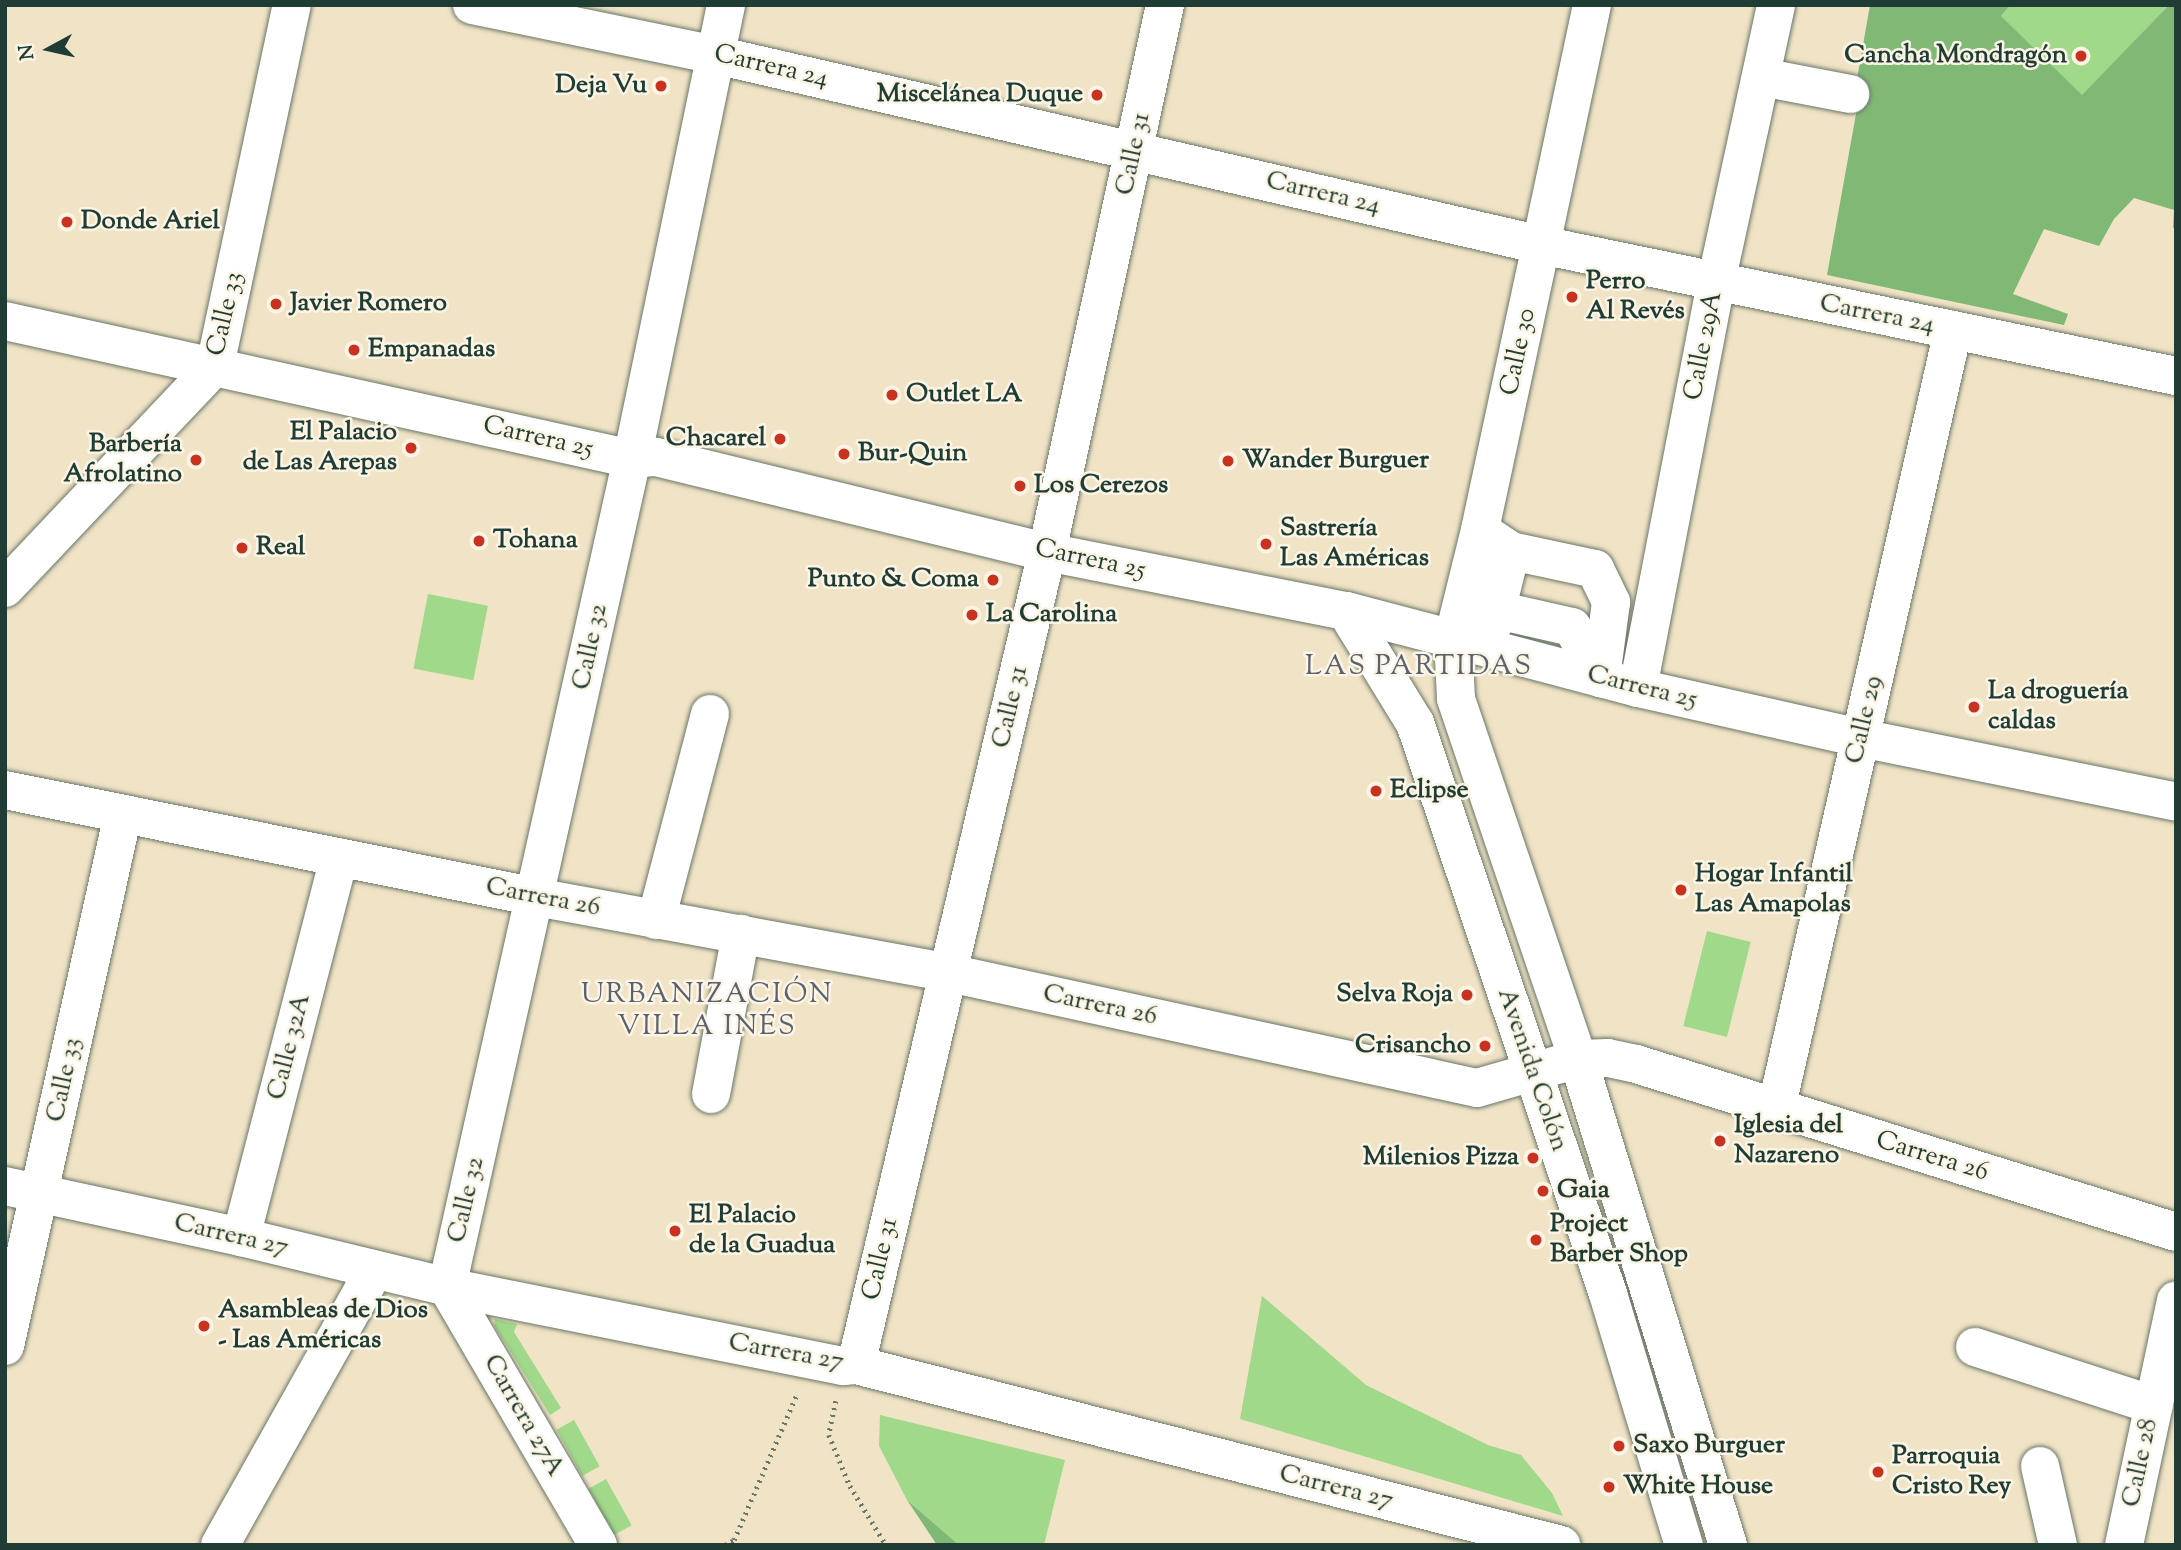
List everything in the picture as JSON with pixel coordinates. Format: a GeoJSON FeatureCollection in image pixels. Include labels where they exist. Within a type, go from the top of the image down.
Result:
{"type":"FeatureCollection","features":[{"type":"Feature","properties":{"kind":"street","name":"Calle 33"},"geometry":{"type":"LineString","coordinates":[[5,588],[215,366],[292,5]]}},
{"type":"Feature","properties":{"kind":"street","name":"Carrera 24"},"geometry":{"type":"LineString","coordinates":[[472,5],[716,55],[1541,245],[2176,376]]}},
{"type":"Feature","properties":{"kind":"street","name":"Calle 32"},"geometry":{"type":"LineString","coordinates":[[447,1287],[632,459],[726,5]]}},
{"type":"Feature","properties":{"kind":"street","name":"Calle 31"},"geometry":{"type":"LineString","coordinates":[[837,1364],[949,973],[1047,552],[1165,5]]}},
{"type":"Feature","properties":{"kind":"street","name":"Calle 30"},"geometry":{"type":"LineString","coordinates":[[1456,699],[1453,639],[1480,530],[1592,5]]}},
{"type":"Feature","properties":{"kind":"street","name":"Calle 29A"},"geometry":{"type":"LineString","coordinates":[[1638,688],[1716,283],[1776,5]]}},
{"type":"Feature","properties":{"kind":"street"},"geometry":{"type":"LineString","coordinates":[[1761,77],[1850,94]]}},
{"type":"Feature","properties":{"kind":"street","name":"Carrera 25"},"geometry":{"type":"LineString","coordinates":[[5,321],[632,459],[656,457],[1047,552],[1346,611],[1638,688],[1860,738],[2176,802]]}},
{"type":"Feature","properties":{"kind":"street","name":"Calle 29"},"geometry":{"type":"LineString","coordinates":[[1776,1110],[1953,330]]}},
{"type":"Feature","properties":{"kind":"street"},"geometry":{"type":"LineString","coordinates":[[1480,530],[1511,551],[1595,569],[1611,602],[1601,678]]}},
{"type":"Feature","properties":{"kind":"street"},"geometry":{"type":"LineString","coordinates":[[1453,639],[1493,624],[1511,551]]}},
{"type":"Feature","properties":{"kind":"street"},"geometry":{"type":"LineString","coordinates":[[1497,610],[1572,627],[1601,678]]}},
{"type":"Feature","properties":{"kind":"street","name":"Avenida Colón"},"geometry":{"type":"LineString","coordinates":[[1346,611],[1415,723],[1608,1294],[1684,1545]]}},
{"type":"Feature","properties":{"kind":"street","name":"Avenida Colón"},"geometry":{"type":"LineString","coordinates":[[1456,699],[1578,1059],[1728,1545]]}},
{"type":"Feature","properties":{"kind":"street"},"geometry":{"type":"LineString","coordinates":[[656,919],[710,714]]}},
{"type":"Feature","properties":{"kind":"street","name":"Carrera 26"},"geometry":{"type":"LineString","coordinates":[[5,790],[536,897],[949,973],[1477,1088],[1578,1059],[1608,1058],[1636,1064],[1776,1110],[2176,1231]]}},
{"type":"Feature","properties":{"kind":"street","name":"Calle 33"},"geometry":{"type":"LineString","coordinates":[[5,1346],[23,1190],[123,814]]}},
{"type":"Feature","properties":{"kind":"street","name":"Calle 32A"},"geometry":{"type":"LineString","coordinates":[[241,1237],[339,857]]}},
{"type":"Feature","properties":{"kind":"street"},"geometry":{"type":"LineString","coordinates":[[711,1094],[741,934]]}},
{"type":"Feature","properties":{"kind":"street","name":"Carrera 27"},"geometry":{"type":"LineString","coordinates":[[23,1190],[241,1237],[447,1287],[837,1364],[1475,1534],[1561,1545]]}},
{"type":"Feature","properties":{"kind":"street"},"geometry":{"type":"LineString","coordinates":[[220,1545],[374,1271]]}},
{"type":"Feature","properties":{"kind":"street","name":"Carrera 27A"},"geometry":{"type":"LineString","coordinates":[[447,1287],[598,1545]]}},
{"type":"Feature","properties":{"kind":"street","name":"Calle 28"},"geometry":{"type":"LineString","coordinates":[[2124,1545],[2161,1446],[2154,1405],[2176,1300]]}},
{"type":"Feature","properties":{"kind":"street"},"geometry":{"type":"LineString","coordinates":[[1975,1347],[2154,1405]]}},
{"type":"Feature","properties":{"kind":"street"},"geometry":{"type":"LineString","coordinates":[[2040,1466],[2058,1545]]}},
{"type":"Feature","properties":{"kind":"path"},"geometry":{"type":"LineString","coordinates":[[725,1545],[734,1539],[837,1364]]}},
{"type":"Feature","properties":{"kind":"path"},"geometry":{"type":"LineString","coordinates":[[837,1364],[829,1435],[850,1486],[886,1545]]}},
{"type":"Feature","properties":{"kind":"green space"},"geometry":{"type":"Polygon","coordinates":[[[1870,5],[2010,5],[2001,16],[2082,95],[2169,5],[2176,5],[2176,228],[2173,228],[2174,210],[2134,198],[2114,219],[2099,246],[2044,229],[2013,294],[2068,314],[2064,325],[1827,275],[1856,114],[1857,79],[1870,5]]]}},
{"type":"Feature","properties":{"kind":"green space","name":"Cancha Mondragón"},"geometry":{"type":"Polygon","coordinates":[[[2010,5],[2169,5],[2082,96],[2000,16],[2010,5]]]}},
{"type":"Feature","properties":{"kind":"green space"},"geometry":{"type":"Polygon","coordinates":[[[428,594],[488,606],[473,680],[413,669],[428,594]]]}},
{"type":"Feature","properties":{"kind":"green space"},"geometry":{"type":"Polygon","coordinates":[[[1707,931],[1751,942],[1727,1037],[1683,1026],[1707,931]]]}},
{"type":"Feature","properties":{"kind":"green space"},"geometry":{"type":"Polygon","coordinates":[[[1262,1296],[1366,1385],[1488,1445],[1521,1455],[1552,1493],[1563,1516],[1240,1419],[1262,1296]]]}},
{"type":"Feature","properties":{"kind":"green space"},"geometry":{"type":"Polygon","coordinates":[[[495,1319],[517,1324],[514,1332],[561,1408],[550,1415],[494,1325],[495,1319]]]}},
{"type":"Feature","properties":{"kind":"green space"},"geometry":{"type":"Polygon","coordinates":[[[880,1415],[1065,1460],[1044,1545],[959,1545],[907,1500],[879,1446],[880,1415]]]}},
{"type":"Feature","properties":{"kind":"green space"},"geometry":{"type":"Polygon","coordinates":[[[574,1420],[600,1466],[582,1476],[557,1430],[574,1420]]]}},
{"type":"Feature","properties":{"kind":"green space"},"geometry":{"type":"Polygon","coordinates":[[[606,1479],[632,1525],[614,1535],[589,1489],[606,1479]]]}},
{"type":"Feature","properties":{"kind":"green space"},"geometry":{"type":"Polygon","coordinates":[[[907,1500],[959,1545],[937,1545],[907,1500]]]}},
{"type":"Feature","properties":{"kind":"place","name":"Cancha Mondragón"},"geometry":{"type":"Point","coordinates":[2081,56]}},
{"type":"Feature","properties":{"kind":"place","name":"Deja Vu"},"geometry":{"type":"Point","coordinates":[661,86]}},
{"type":"Feature","properties":{"kind":"place","name":"Miscelánea Duque"},"geometry":{"type":"Point","coordinates":[1097,95]}},
{"type":"Feature","properties":{"kind":"place","name":"Donde Ariel"},"geometry":{"type":"Point","coordinates":[67,222]}},
{"type":"Feature","properties":{"kind":"place","name":"Perro Al Revés"},"geometry":{"type":"Point","coordinates":[1572,297]}},
{"type":"Feature","properties":{"kind":"place","name":"Javier Romero"},"geometry":{"type":"Point","coordinates":[276,304]}},
{"type":"Feature","properties":{"kind":"place","name":"Empanadas"},"geometry":{"type":"Point","coordinates":[354,350]}},
{"type":"Feature","properties":{"kind":"place","name":"Outlet LA"},"geometry":{"type":"Point","coordinates":[892,395]}},
{"type":"Feature","properties":{"kind":"place","name":"Chacarel"},"geometry":{"type":"Point","coordinates":[780,439]}},
{"type":"Feature","properties":{"kind":"place","name":"El Palacio de Las Arepas"},"geometry":{"type":"Point","coordinates":[411,448]}},
{"type":"Feature","properties":{"kind":"place","name":"Bur-Quin"},"geometry":{"type":"Point","coordinates":[844,454]}},
{"type":"Feature","properties":{"kind":"place","name":"Barbería Afrolatino"},"geometry":{"type":"Point","coordinates":[196,460]}},
{"type":"Feature","properties":{"kind":"place","name":"Wander Burguer"},"geometry":{"type":"Point","coordinates":[1228,461]}},
{"type":"Feature","properties":{"kind":"place","name":"Los Cerezos"},"geometry":{"type":"Point","coordinates":[1020,486]}},
{"type":"Feature","properties":{"kind":"place","name":"Tohana"},"geometry":{"type":"Point","coordinates":[479,541]}},
{"type":"Feature","properties":{"kind":"place","name":"Sastrería Las Américas"},"geometry":{"type":"Point","coordinates":[1266,544]}},
{"type":"Feature","properties":{"kind":"place","name":"Real"},"geometry":{"type":"Point","coordinates":[242,548]}},
{"type":"Feature","properties":{"kind":"place","name":"Punto & Coma"},"geometry":{"type":"Point","coordinates":[993,580]}},
{"type":"Feature","properties":{"kind":"place","name":"La Carolina"},"geometry":{"type":"Point","coordinates":[972,615]}},
{"type":"Feature","properties":{"kind":"place","name":"La droguería caldas"},"geometry":{"type":"Point","coordinates":[1974,707]}},
{"type":"Feature","properties":{"kind":"place","name":"Eclipse"},"geometry":{"type":"Point","coordinates":[1376,791]}},
{"type":"Feature","properties":{"kind":"place","name":"Hogar Infantil Las Amapolas"},"geometry":{"type":"Point","coordinates":[1681,890]}},
{"type":"Feature","properties":{"kind":"place","name":"Selva Roja"},"geometry":{"type":"Point","coordinates":[1467,995]}},
{"type":"Feature","properties":{"kind":"place","name":"Crisancho"},"geometry":{"type":"Point","coordinates":[1485,1046]}},
{"type":"Feature","properties":{"kind":"place","name":"Iglesia del Nazareno"},"geometry":{"type":"Point","coordinates":[1720,1141]}},
{"type":"Feature","properties":{"kind":"place","name":"Milenios Pizza"},"geometry":{"type":"Point","coordinates":[1533,1158]}},
{"type":"Feature","properties":{"kind":"place","name":"Gaia"},"geometry":{"type":"Point","coordinates":[1543,1191]}},
{"type":"Feature","properties":{"kind":"place","name":"El Palacio de la Guadua"},"geometry":{"type":"Point","coordinates":[675,1231]}},
{"type":"Feature","properties":{"kind":"place","name":"Project Barber Shop"},"geometry":{"type":"Point","coordinates":[1536,1240]}},
{"type":"Feature","properties":{"kind":"place","name":"Asambleas de Dios - Las Américas"},"geometry":{"type":"Point","coordinates":[204,1326]}},
{"type":"Feature","properties":{"kind":"place","name":"Saxo Burguer"},"geometry":{"type":"Point","coordinates":[1619,1446]}},
{"type":"Feature","properties":{"kind":"place","name":"Parroquia Cristo Rey"},"geometry":{"type":"Point","coordinates":[1878,1472]}},
{"type":"Feature","properties":{"kind":"place","name":"White House"},"geometry":{"type":"Point","coordinates":[1609,1487]}},
{"type":"Feature","properties":{"kind":"district","name":"LAS PARTIDAS"},"geometry":{"type":"Point","coordinates":[1419,667]}},
{"type":"Feature","properties":{"kind":"district","name":"URBANIZACIÓN VILLA INÉS"},"geometry":{"type":"Point","coordinates":[707,1011]}}]}
